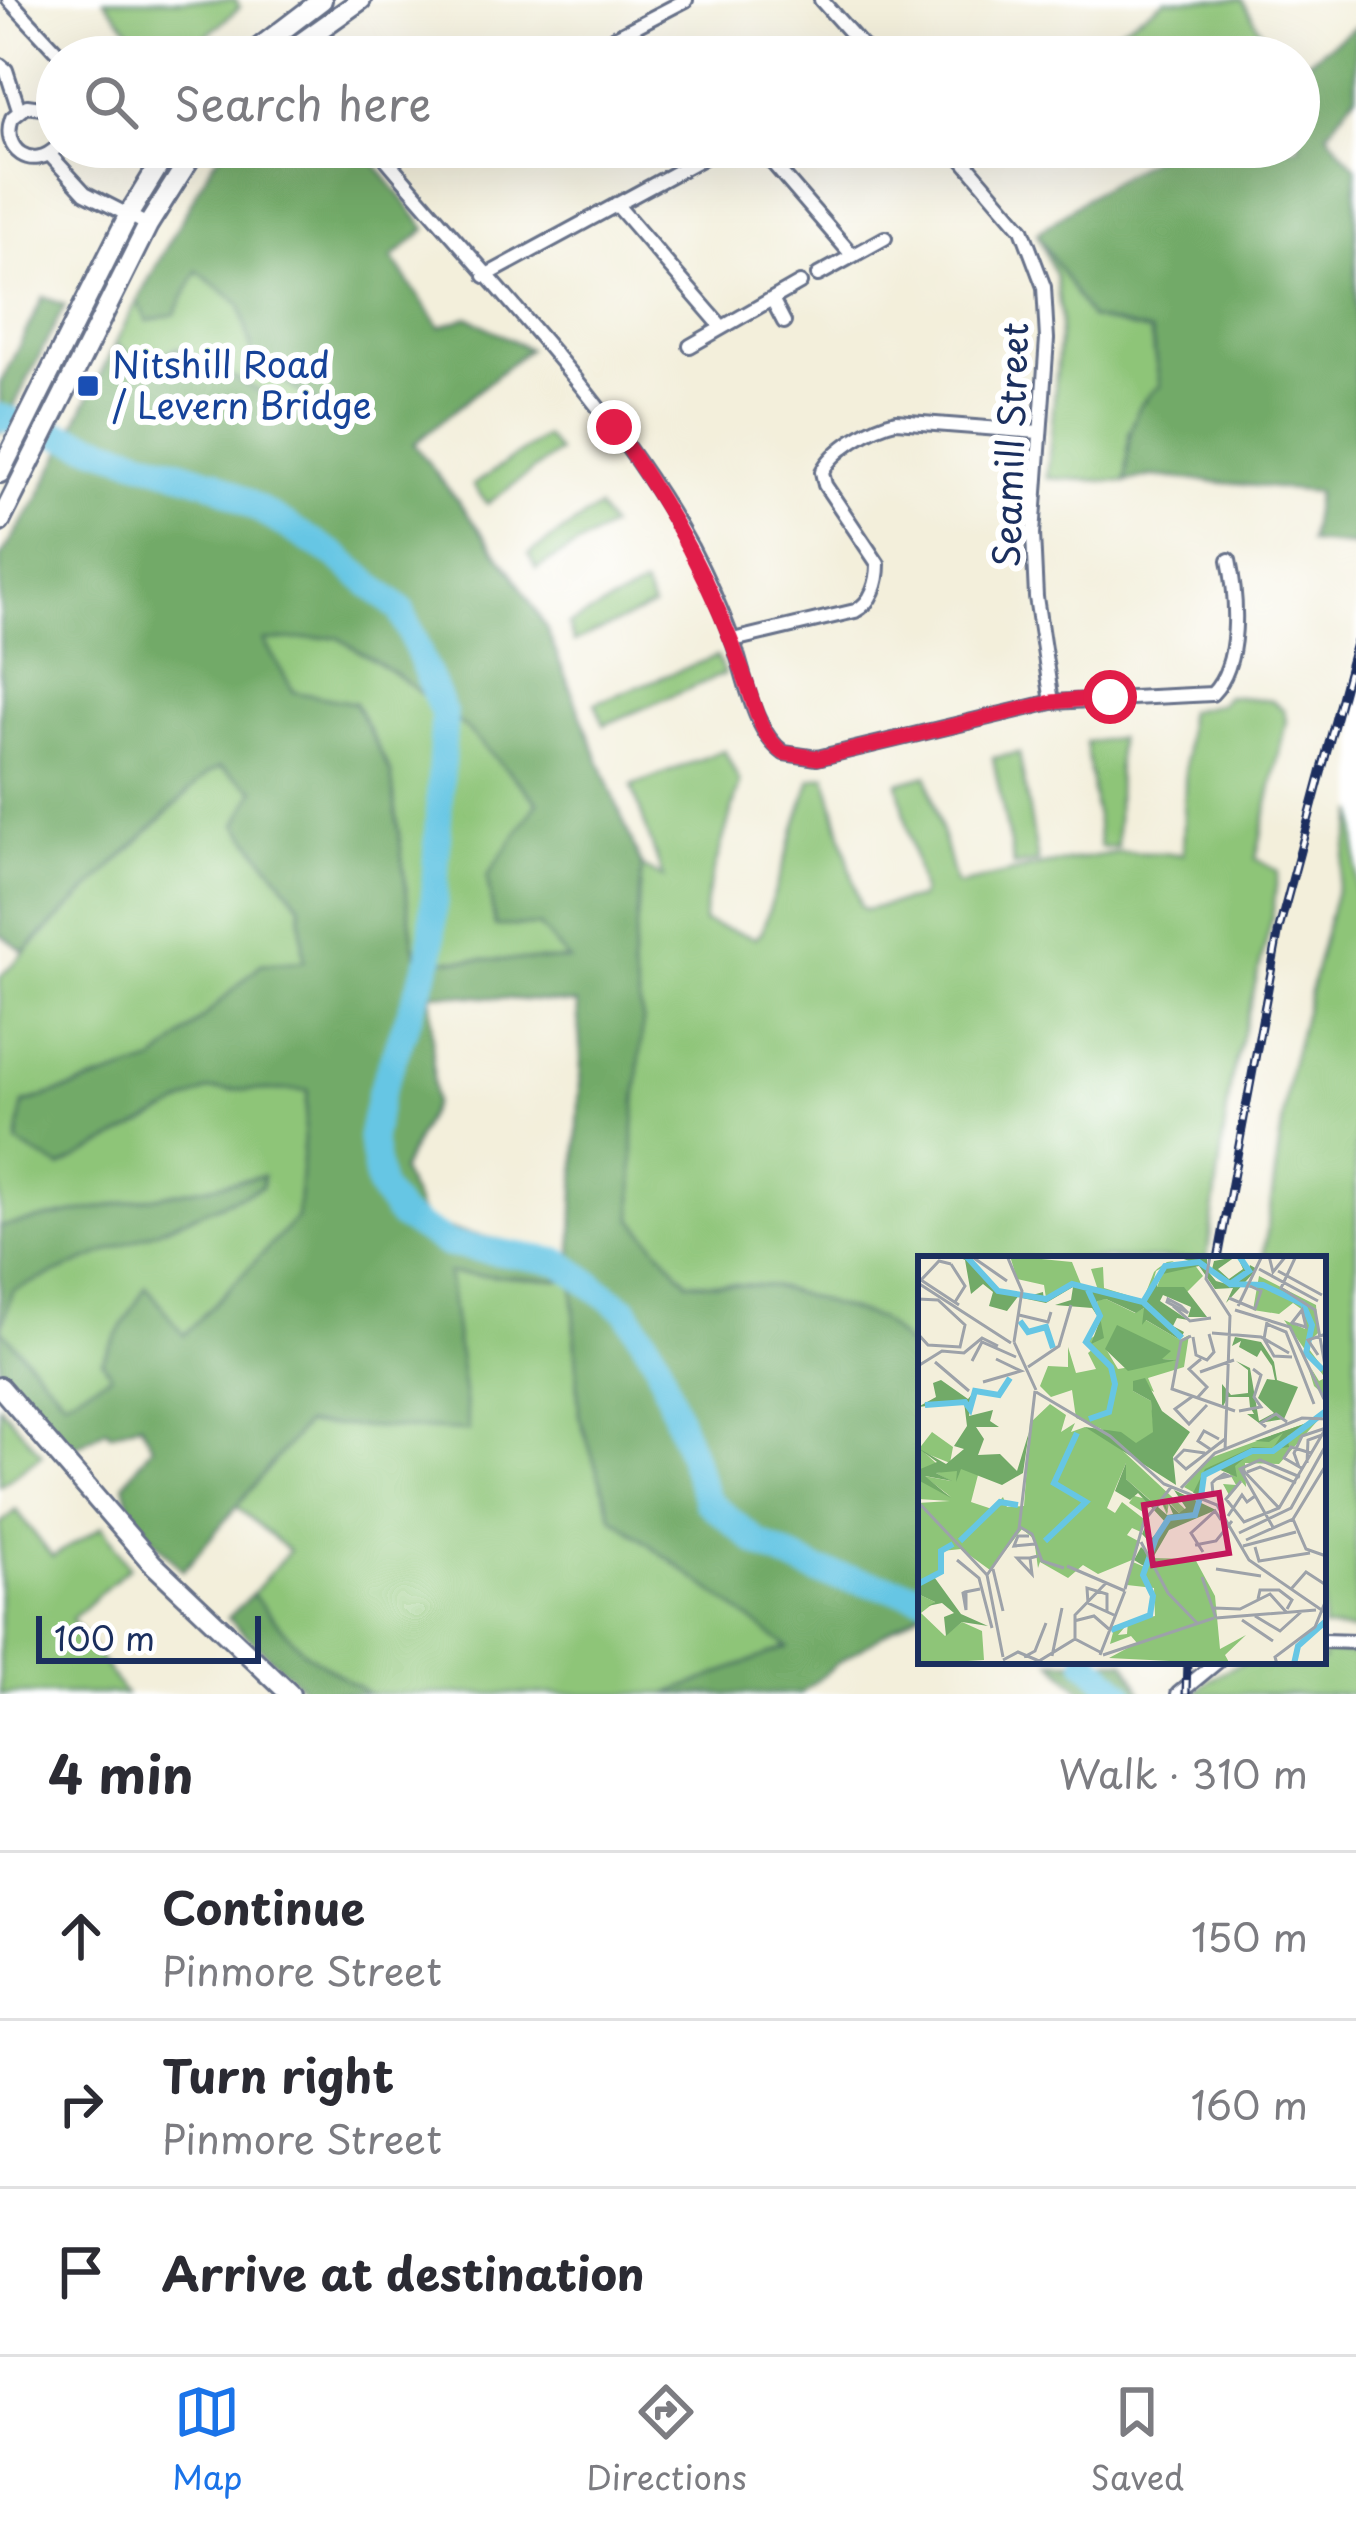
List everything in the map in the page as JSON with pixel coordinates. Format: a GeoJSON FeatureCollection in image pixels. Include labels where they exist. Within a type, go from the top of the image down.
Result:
{"type":"FeatureCollection","features":[{"type":"Feature","properties":{"kind":"main road"},"geometry":{"type":"LineString","coordinates":[[275,36],[322,0]]}},
{"type":"Feature","properties":{"kind":"main road"},"geometry":{"type":"LineString","coordinates":[[310,36],[361,0]]}},
{"type":"Feature","properties":{"kind":"main road"},"geometry":{"type":"LineString","coordinates":[[0,472],[129,214],[157,168]]}},
{"type":"Feature","properties":{"kind":"main road"},"geometry":{"type":"LineString","coordinates":[[0,522],[6,499],[148,225],[184,168]]}},
{"type":"Feature","properties":{"kind":"main road"},"geometry":{"type":"LineString","coordinates":[[0,1387],[152,1563],[290,1694]]}},
{"type":"Feature","properties":{"kind":"street"},"geometry":{"type":"LineString","coordinates":[[9,0],[42,36]]}},
{"type":"Feature","properties":{"kind":"street"},"geometry":{"type":"LineString","coordinates":[[617,36],[686,0]]}},
{"type":"Feature","properties":{"kind":"street"},"geometry":{"type":"LineString","coordinates":[[821,0],[853,36]]}},
{"type":"Feature","properties":{"kind":"street"},"geometry":{"type":"LineString","coordinates":[[0,65],[19,110]]}},
{"type":"Feature","properties":{"kind":"street"},"geometry":{"type":"LineString","coordinates":[[36,105],[19,110],[5,145],[36,160]]}},
{"type":"Feature","properties":{"kind":"street"},"geometry":{"type":"LineString","coordinates":[[66,168],[85,193],[148,225]]}},
{"type":"Feature","properties":{"kind":"street"},"geometry":{"type":"LineString","coordinates":[[394,168],[584,389],[650,479],[703,569],[768,739],[792,757],[818,758],[1052,702],[1195,697],[1218,689],[1232,638],[1234,596],[1229,560]]}},
{"type":"Feature","properties":{"kind":"street"},"geometry":{"type":"LineString","coordinates":[[485,276],[684,168]]}},
{"type":"Feature","properties":{"kind":"street"},"geometry":{"type":"LineString","coordinates":[[778,168],[853,256]]}},
{"type":"Feature","properties":{"kind":"street","name":"Seamill Street"},"geometry":{"type":"LineString","coordinates":[[970,168],[1022,230],[1039,266],[1048,308],[1034,568],[1052,702]]}},
{"type":"Feature","properties":{"kind":"street"},"geometry":{"type":"LineString","coordinates":[[616,204],[721,326]]}},
{"type":"Feature","properties":{"kind":"street"},"geometry":{"type":"LineString","coordinates":[[818,275],[885,238]]}},
{"type":"Feature","properties":{"kind":"street"},"geometry":{"type":"LineString","coordinates":[[690,346],[800,283]]}},
{"type":"Feature","properties":{"kind":"street"},"geometry":{"type":"LineString","coordinates":[[772,299],[784,322]]}},
{"type":"Feature","properties":{"kind":"street"},"geometry":{"type":"LineString","coordinates":[[733,640],[855,610],[867,602],[878,564],[825,485],[822,472],[831,458],[896,422],[1039,432]]}},
{"type":"Feature","properties":{"kind":"street"},"geometry":{"type":"LineString","coordinates":[[1326,1641],[1356,1642]]}},
{"type":"Feature","properties":{"kind":"street"},"geometry":{"type":"LineString","coordinates":[[1178,1694],[1214,1664]]}},
{"type":"Feature","properties":{"kind":"green space"},"geometry":{"type":"Polygon","coordinates":[[[104,0],[234,0],[240,7],[206,36],[135,36],[104,0]]]}},
{"type":"Feature","properties":{"kind":"green space"},"geometry":{"type":"Polygon","coordinates":[[[1166,0],[1242,0],[1264,36],[1108,36],[1166,0]]]}},
{"type":"Feature","properties":{"kind":"green space"},"geometry":{"type":"Polygon","coordinates":[[[1356,26],[1356,94],[1327,133],[1356,168],[1356,546],[1309,542],[1317,492],[1152,476],[1126,482],[1135,416],[1160,386],[1151,332],[1090,318],[1037,233],[1135,168],[1320,168],[1320,52],[1356,26]]]}},
{"type":"Feature","properties":{"kind":"green space"},"geometry":{"type":"Polygon","coordinates":[[[210,168],[378,168],[426,229],[392,258],[440,327],[468,317],[528,349],[414,444],[513,574],[546,628],[642,867],[632,968],[643,1020],[633,1219],[687,1282],[773,1286],[879,1319],[918,1355],[918,1613],[839,1662],[800,1694],[667,1694],[787,1647],[612,1517],[579,1415],[573,1281],[448,1273],[469,1431],[305,1424],[183,1571],[132,1516],[124,1484],[152,1446],[140,1423],[110,1434],[107,1429],[72,1449],[0,1366],[0,1227],[263,1176],[262,1187],[12,1291],[1,1329],[64,1400],[111,1375],[102,1361],[146,1286],[184,1335],[297,1218],[308,1090],[208,1090],[60,1167],[17,1143],[23,1104],[155,1062],[261,964],[304,961],[300,904],[237,824],[255,790],[220,767],[207,774],[24,952],[0,934],[0,558],[38,499],[115,344],[142,363],[178,348],[290,408],[316,402],[255,364],[240,304],[197,271],[175,314],[148,321],[137,301],[210,168]],[[337,637],[264,641],[294,692],[355,703],[391,773],[419,960],[569,960],[539,926],[495,926],[487,877],[538,802],[468,730],[394,673],[337,637]],[[431,993],[434,1103],[401,1171],[426,1225],[572,1255],[581,1059],[577,1004],[431,993]]]}},
{"type":"Feature","properties":{"kind":"green space"},"geometry":{"type":"Polygon","coordinates":[[[1037,233],[1090,318],[1150,332],[1160,387],[1129,431],[1126,482],[1047,478],[1061,320],[1056,277],[1037,233]]]}},
{"type":"Feature","properties":{"kind":"green space"},"geometry":{"type":"Polygon","coordinates":[[[197,270],[240,304],[255,364],[317,402],[290,408],[178,348],[142,364],[115,344],[137,301],[148,321],[197,270]]]}},
{"type":"Feature","properties":{"kind":"green space"},"geometry":{"type":"Polygon","coordinates":[[[43,297],[65,305],[0,434],[0,384],[43,297]]]}},
{"type":"Feature","properties":{"kind":"green space"},"geometry":{"type":"Polygon","coordinates":[[[545,436],[558,452],[487,504],[473,485],[545,436]]]}},
{"type":"Feature","properties":{"kind":"green space"},"geometry":{"type":"Polygon","coordinates":[[[598,508],[610,527],[536,569],[529,554],[598,508]]]}},
{"type":"Feature","properties":{"kind":"green space"},"geometry":{"type":"Polygon","coordinates":[[[644,586],[653,607],[574,642],[568,625],[644,586]]]}},
{"type":"Feature","properties":{"kind":"green space"},"geometry":{"type":"Polygon","coordinates":[[[337,637],[394,673],[468,730],[538,803],[487,877],[495,925],[539,926],[570,961],[419,960],[391,773],[355,703],[294,692],[263,640],[337,637]]]}},
{"type":"Feature","properties":{"kind":"green space"},"geometry":{"type":"Polygon","coordinates":[[[717,656],[724,674],[604,725],[595,703],[717,656]]]}},
{"type":"Feature","properties":{"kind":"green space"},"geometry":{"type":"Polygon","coordinates":[[[1227,696],[1272,700],[1284,710],[1286,721],[1256,859],[1278,871],[1272,918],[1231,1080],[1207,1256],[918,1256],[918,1355],[879,1319],[773,1286],[687,1282],[633,1219],[632,968],[642,867],[663,878],[632,786],[724,750],[740,783],[703,922],[756,938],[811,779],[826,776],[860,906],[865,910],[919,898],[922,892],[898,783],[927,775],[959,885],[1120,852],[1183,854],[1187,711],[1220,704],[1227,696]]]}},
{"type":"Feature","properties":{"kind":"green space"},"geometry":{"type":"Polygon","coordinates":[[[1118,738],[1117,847],[1100,847],[1086,742],[1118,738]]]}},
{"type":"Feature","properties":{"kind":"green space"},"geometry":{"type":"Polygon","coordinates":[[[1019,753],[1038,862],[1014,866],[993,758],[1019,753]]]}},
{"type":"Feature","properties":{"kind":"green space"},"geometry":{"type":"Polygon","coordinates":[[[220,767],[255,790],[238,824],[300,905],[304,962],[261,964],[155,1062],[24,1103],[60,1167],[208,1090],[308,1090],[297,1218],[184,1336],[147,1287],[112,1375],[64,1400],[0,1329],[12,1291],[262,1187],[262,1176],[0,1227],[0,977],[207,774],[220,767]]]}},
{"type":"Feature","properties":{"kind":"green space"},"geometry":{"type":"Polygon","coordinates":[[[1356,811],[1356,1631],[1326,1628],[1326,1256],[1263,1256],[1290,1070],[1356,811]]]}},
{"type":"Feature","properties":{"kind":"green space"},"geometry":{"type":"Polygon","coordinates":[[[448,1273],[573,1281],[579,1415],[612,1516],[788,1647],[667,1694],[369,1694],[304,1652],[252,1594],[289,1551],[236,1506],[305,1424],[468,1430],[448,1273]]]}},
{"type":"Feature","properties":{"kind":"green space"},"geometry":{"type":"Polygon","coordinates":[[[0,1406],[42,1455],[0,1486],[0,1406]]]}},
{"type":"Feature","properties":{"kind":"green space"},"geometry":{"type":"Polygon","coordinates":[[[16,1510],[52,1557],[103,1526],[129,1567],[72,1619],[125,1694],[0,1694],[0,1524],[16,1510]]]}},
{"type":"Feature","properties":{"kind":"green space"},"geometry":{"type":"Polygon","coordinates":[[[252,1594],[304,1652],[369,1694],[307,1692],[228,1618],[252,1594]]]}},
{"type":"Feature","properties":{"kind":"green space"},"geometry":{"type":"Polygon","coordinates":[[[1326,1652],[1356,1654],[1356,1694],[1198,1694],[1230,1668],[1326,1664],[1326,1652]]]}},
{"type":"Feature","properties":{"kind":"green space"},"geometry":{"type":"Polygon","coordinates":[[[1055,1664],[1127,1664],[1143,1694],[1084,1694],[1055,1664]]]}},
{"type":"Feature","properties":{"kind":"waterway"},"geometry":{"type":"LineString","coordinates":[[0,417],[15,421]]}},
{"type":"Feature","properties":{"kind":"waterway"},"geometry":{"type":"LineString","coordinates":[[53,433],[215,483],[335,555],[401,610],[444,715],[431,956],[380,1094],[371,1138],[380,1188],[400,1216],[448,1244],[560,1262],[626,1310],[656,1358],[707,1501],[758,1543],[819,1572],[918,1594]]}},
{"type":"Feature","properties":{"kind":"waterway"},"geometry":{"type":"LineString","coordinates":[[1090,1664],[1122,1694]]}},
{"type":"Feature","properties":{"kind":"railway"},"geometry":{"type":"LineString","coordinates":[[1219,1256],[1279,929],[1356,643]]}},
{"type":"Feature","properties":{"kind":"railway"},"geometry":{"type":"LineString","coordinates":[[1186,1694],[1187,1664]]}},
{"type":"Feature","properties":{"kind":"place","name":"Nitshill Road / Levern Bridge"},"geometry":{"type":"Point","coordinates":[88,386]}},
{"type":"Feature","properties":{"kind":"route"},"geometry":{"type":"LineString","coordinates":[[614,427],[703,569],[764,730],[784,753],[818,758],[1052,702],[1110,697]]}}]}
